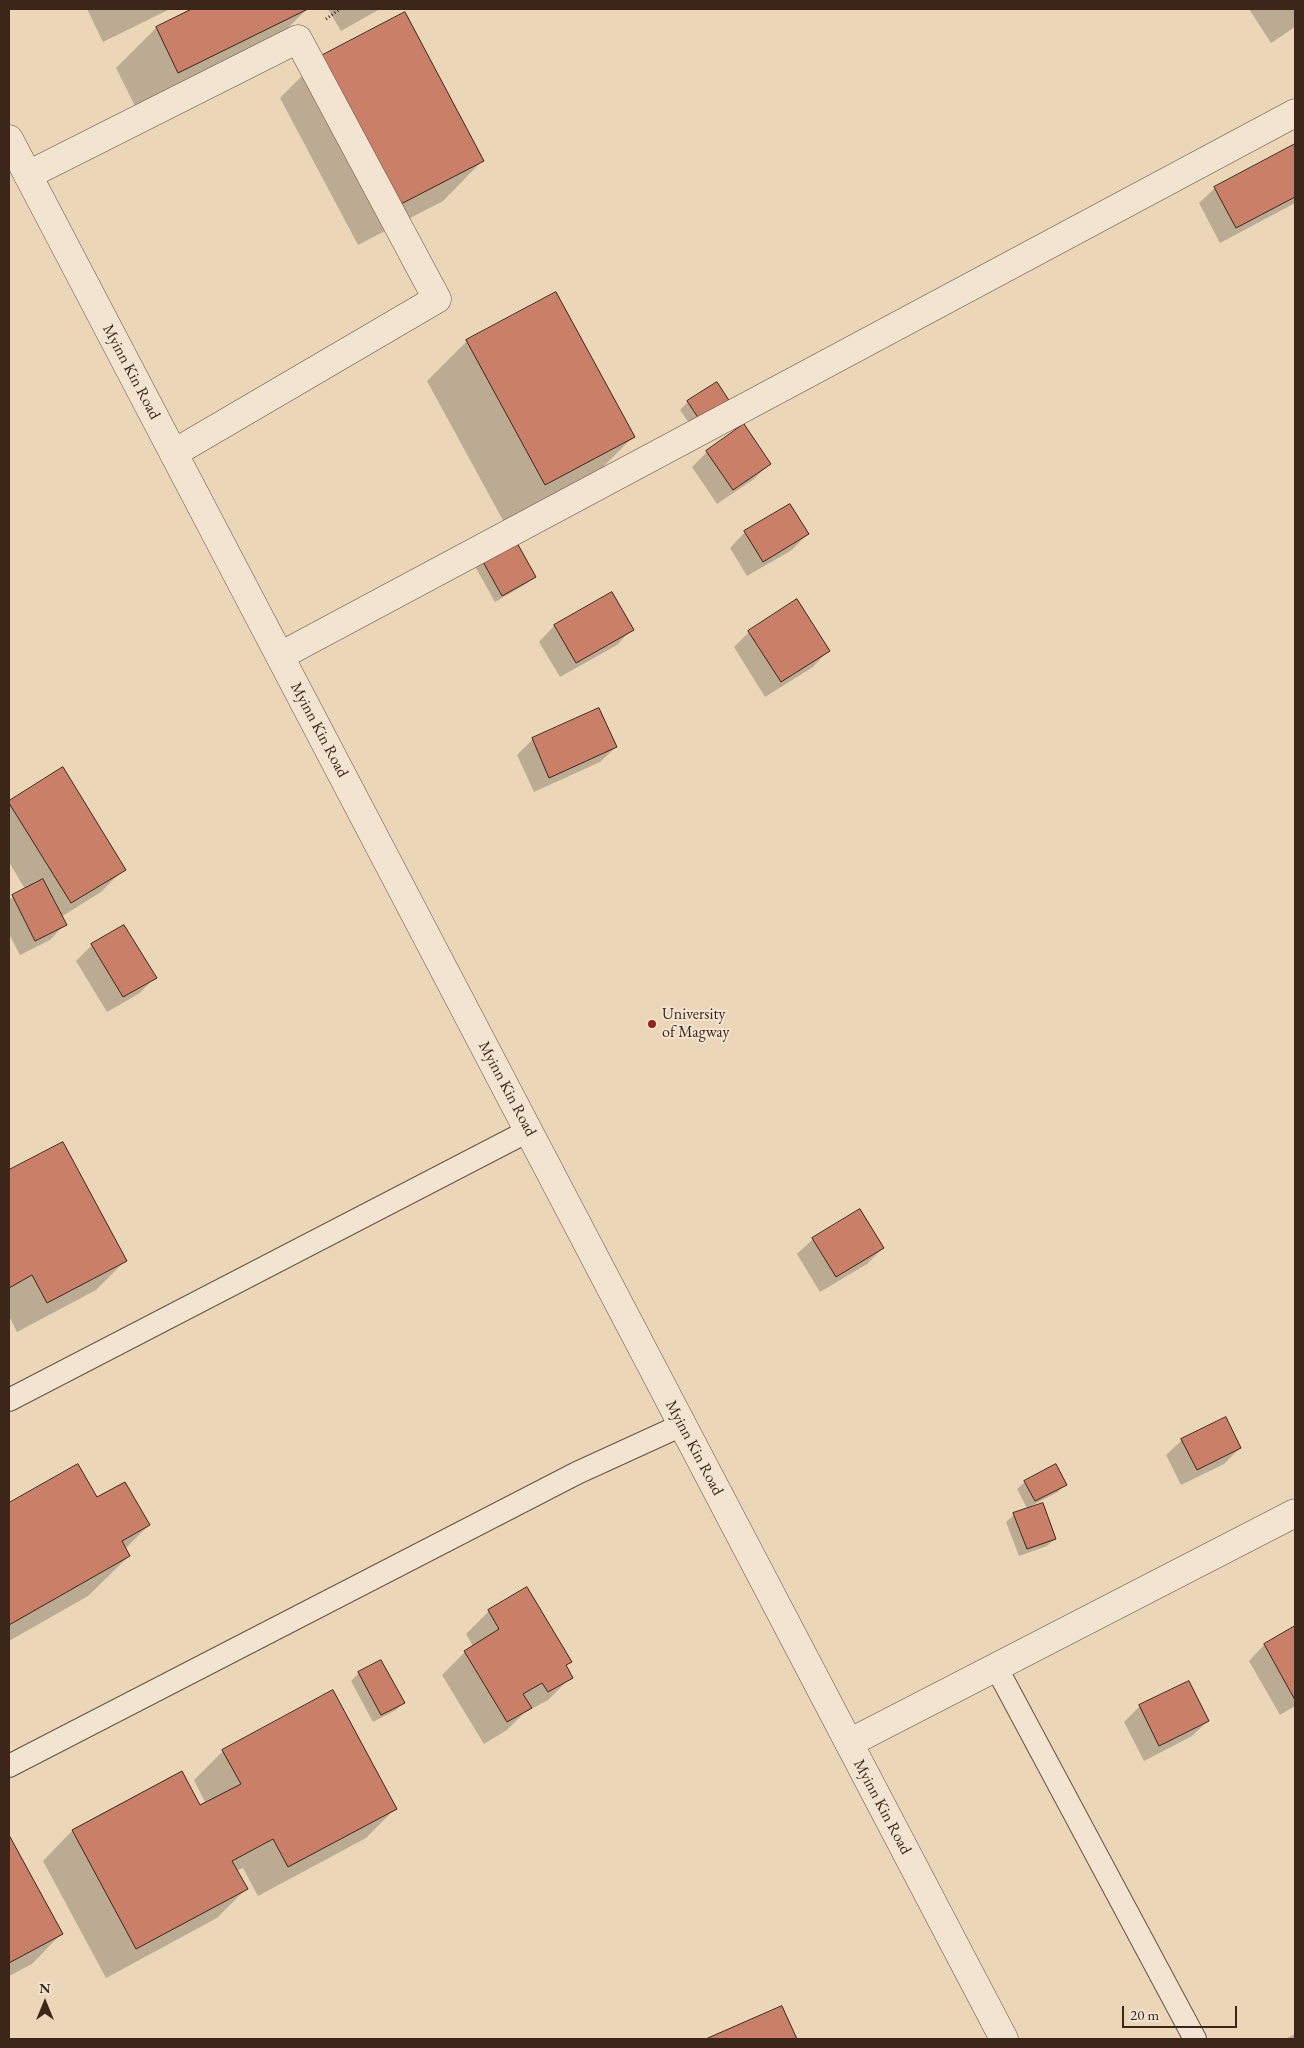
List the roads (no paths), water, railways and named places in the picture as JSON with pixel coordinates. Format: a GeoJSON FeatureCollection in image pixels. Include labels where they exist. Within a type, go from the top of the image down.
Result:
{"type":"FeatureCollection","features":[{"type":"Feature","properties":{"kind":"street"},"geometry":{"type":"LineString","coordinates":[[28,175],[298,39],[437,299],[174,453]]}},
{"type":"Feature","properties":{"kind":"street"},"geometry":{"type":"LineString","coordinates":[[280,656],[1295,113]]}},
{"type":"Feature","properties":{"kind":"street","name":"Myinn Kin Road"},"geometry":{"type":"LineString","coordinates":[[9,139],[1004,2039]]}},
{"type":"Feature","properties":{"kind":"street"},"geometry":{"type":"LineString","coordinates":[[849,1743],[1295,1513]]}},
{"type":"Feature","properties":{"kind":"lane"},"geometry":{"type":"LineString","coordinates":[[9,1400],[528,1131]]}},
{"type":"Feature","properties":{"kind":"lane"},"geometry":{"type":"LineString","coordinates":[[9,1766],[577,1473],[682,1425]]}},
{"type":"Feature","properties":{"kind":"lane"},"geometry":{"type":"LineString","coordinates":[[996,1667],[1195,2039]]}},
{"type":"Feature","properties":{"kind":"place","name":"University of Magway"},"geometry":{"type":"Point","coordinates":[652,1024]}}]}
